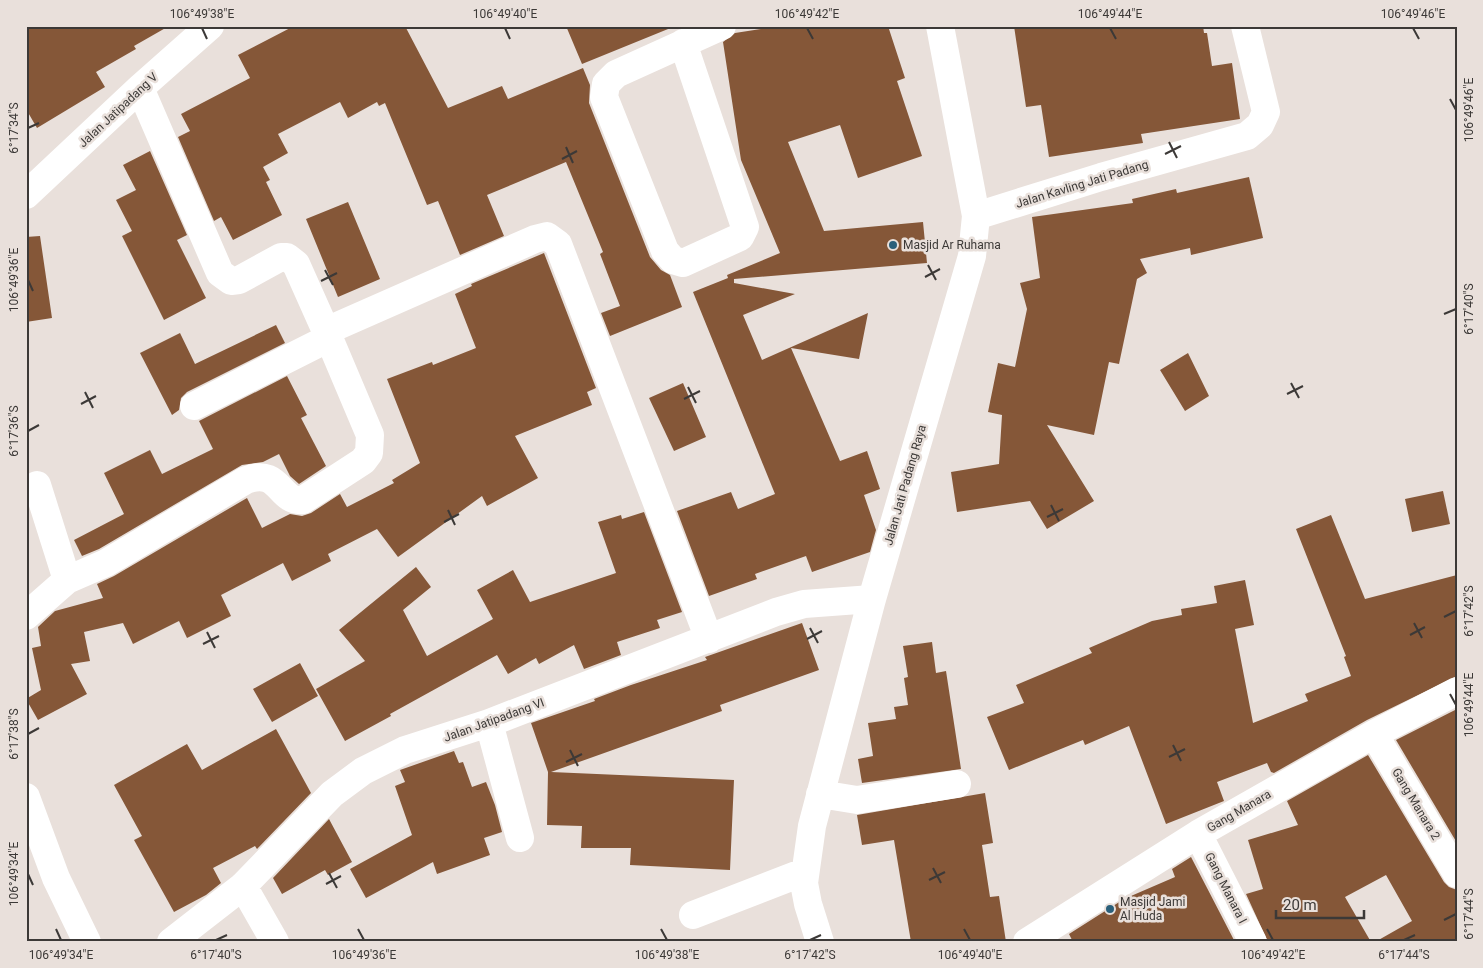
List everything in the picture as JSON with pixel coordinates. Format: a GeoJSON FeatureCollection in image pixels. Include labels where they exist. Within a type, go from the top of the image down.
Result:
{"type":"FeatureCollection","features":[{"type":"Feature","properties":{"kind":"street","name":"Jalan Jatipadang V"},"geometry":{"type":"LineString","coordinates":[[26,195],[140,88],[210,26]]}},
{"type":"Feature","properties":{"kind":"street"},"geometry":{"type":"LineString","coordinates":[[683,43],[745,227],[740,237],[683,263],[673,260],[665,251],[604,98],[606,84],[616,74],[683,43],[722,26]]}},
{"type":"Feature","properties":{"kind":"street","name":"Jalan Jati Padang Raya"},"geometry":{"type":"LineString","coordinates":[[820,942],[808,904],[804,872],[820,794],[872,599],[972,256],[976,216],[940,26]]}},
{"type":"Feature","properties":{"kind":"street","name":"Jalan Kavling Jati Padang"},"geometry":{"type":"LineString","coordinates":[[976,216],[1100,177],[1248,136],[1260,125],[1266,112],[1245,26]]}},
{"type":"Feature","properties":{"kind":"street"},"geometry":{"type":"LineString","coordinates":[[26,616],[67,580],[106,563],[246,480],[258,475],[270,478],[292,498],[303,500],[363,461],[369,453],[370,435],[296,264],[288,257],[281,257],[238,280],[231,281],[220,273],[140,88]]}},
{"type":"Feature","properties":{"kind":"street"},"geometry":{"type":"LineString","coordinates":[[194,406],[327,334],[535,239],[547,236],[558,244],[710,639]]}},
{"type":"Feature","properties":{"kind":"street"},"geometry":{"type":"LineString","coordinates":[[37,485],[67,580]]}},
{"type":"Feature","properties":{"kind":"street","name":"Jalan Jatipadang VI"},"geometry":{"type":"LineString","coordinates":[[171,942],[242,886],[332,794],[363,771],[405,750],[488,723],[776,612],[804,604],[872,599]]}},
{"type":"Feature","properties":{"kind":"street","name":"Gang Manara"},"geometry":{"type":"LineString","coordinates":[[1027,942],[1198,834],[1374,734],[1457,691]]}},
{"type":"Feature","properties":{"kind":"street"},"geometry":{"type":"LineString","coordinates":[[488,723],[520,838]]}},
{"type":"Feature","properties":{"kind":"street","name":"Gang Manara 2"},"geometry":{"type":"LineString","coordinates":[[1374,734],[1457,874]]}},
{"type":"Feature","properties":{"kind":"street"},"geometry":{"type":"LineString","coordinates":[[820,794],[857,800],[957,784]]}},
{"type":"Feature","properties":{"kind":"street"},"geometry":{"type":"LineString","coordinates":[[26,797],[56,878],[87,942]]}},
{"type":"Feature","properties":{"kind":"street","name":"Gang Manara I"},"geometry":{"type":"LineString","coordinates":[[1198,834],[1253,942]]}},
{"type":"Feature","properties":{"kind":"street"},"geometry":{"type":"LineString","coordinates":[[693,915],[804,872]]}},
{"type":"Feature","properties":{"kind":"street"},"geometry":{"type":"LineString","coordinates":[[242,886],[275,942]]}},
{"type":"Feature","properties":{"kind":"building"},"geometry":{"type":"Polygon","coordinates":[[[26,26],[169,26],[134,46],[136,49],[96,72],[105,87],[37,128],[26,109],[26,26]]]}},
{"type":"Feature","properties":{"kind":"building"},"geometry":{"type":"Polygon","coordinates":[[[294,26],[405,26],[448,108],[502,86],[508,99],[583,68],[590,85],[589,103],[650,257],[661,270],[670,275],[682,307],[610,336],[601,313],[620,306],[600,254],[603,252],[566,162],[487,195],[504,236],[460,255],[438,201],[427,205],[385,103],[379,106],[377,102],[348,118],[340,102],[278,134],[288,153],[263,167],[270,180],[266,182],[282,215],[233,240],[221,217],[214,221],[178,137],[190,131],[181,114],[250,78],[238,55],[294,26]]]}},
{"type":"Feature","properties":{"kind":"building"},"geometry":{"type":"Polygon","coordinates":[[[566,26],[673,26],[673,27],[582,64],[566,26]]]}},
{"type":"Feature","properties":{"kind":"building"},"geometry":{"type":"Polygon","coordinates":[[[779,26],[888,26],[905,78],[897,81],[922,156],[858,178],[840,125],[788,142],[824,231],[923,222],[927,263],[734,279],[734,283],[795,294],[743,315],[762,360],[868,313],[859,359],[791,348],[840,461],[867,451],[880,489],[864,495],[876,530],[870,552],[812,572],[806,556],[755,574],[757,579],[709,596],[677,511],[731,492],[738,509],[775,494],[693,292],[728,278],[727,275],[780,253],[741,160],[723,42],[735,33],[779,26]]]}},
{"type":"Feature","properties":{"kind":"building"},"geometry":{"type":"Polygon","coordinates":[[[1014,26],[1203,26],[1204,33],[1207,33],[1212,66],[1232,63],[1240,119],[1141,134],[1143,143],[1049,157],[1041,105],[1026,107],[1014,26]]]}},
{"type":"Feature","properties":{"kind":"building"},"geometry":{"type":"Polygon","coordinates":[[[150,151],[187,235],[177,240],[206,298],[164,320],[122,236],[132,231],[116,200],[136,190],[123,165],[150,151]]]}},
{"type":"Feature","properties":{"kind":"building"},"geometry":{"type":"Polygon","coordinates":[[[1249,177],[1263,238],[1191,255],[1190,248],[1140,259],[1147,273],[1137,279],[1119,364],[1109,362],[1094,435],[1047,425],[1094,501],[1047,529],[1030,501],[957,512],[951,472],[999,464],[1002,415],[988,412],[998,363],[1015,367],[1027,309],[1020,283],[1040,278],[1032,217],[1133,203],[1132,199],[1176,189],[1177,193],[1249,177]]]}},
{"type":"Feature","properties":{"kind":"building"},"geometry":{"type":"Polygon","coordinates":[[[348,202],[380,279],[338,297],[306,219],[348,202]]]}},
{"type":"Feature","properties":{"kind":"building"},"geometry":{"type":"Polygon","coordinates":[[[40,236],[52,318],[26,322],[26,237],[40,236]]]}},
{"type":"Feature","properties":{"kind":"building"},"geometry":{"type":"Polygon","coordinates":[[[544,253],[596,388],[587,392],[592,405],[515,436],[538,478],[487,506],[482,496],[398,557],[377,529],[328,554],[331,561],[292,581],[283,563],[221,595],[231,616],[187,638],[179,621],[133,644],[123,623],[84,632],[90,661],[71,664],[87,694],[38,720],[26,699],[41,690],[32,648],[41,646],[38,627],[55,611],[103,598],[97,584],[114,576],[247,498],[262,528],[290,514],[302,516],[311,513],[340,494],[347,507],[394,483],[392,480],[420,463],[387,379],[432,362],[433,365],[476,348],[455,294],[472,286],[471,284],[544,253]]]}},
{"type":"Feature","properties":{"kind":"building"},"geometry":{"type":"Polygon","coordinates":[[[276,325],[285,343],[187,392],[181,398],[179,410],[172,415],[140,353],[180,333],[195,364],[276,325]]]}},
{"type":"Feature","properties":{"kind":"building"},"geometry":{"type":"Polygon","coordinates":[[[1188,353],[1209,396],[1185,411],[1160,370],[1188,353]]]}},
{"type":"Feature","properties":{"kind":"building"},"geometry":{"type":"Polygon","coordinates":[[[287,376],[307,415],[301,418],[326,466],[299,484],[290,476],[279,454],[263,462],[242,465],[99,549],[82,556],[74,540],[124,514],[104,473],[150,450],[162,474],[213,449],[199,421],[287,376]]]}},
{"type":"Feature","properties":{"kind":"building"},"geometry":{"type":"Polygon","coordinates":[[[683,383],[706,437],[674,451],[649,398],[683,383]]]}},
{"type":"Feature","properties":{"kind":"building"},"geometry":{"type":"Polygon","coordinates":[[[1443,491],[1450,524],[1412,532],[1405,499],[1443,491]]]}},
{"type":"Feature","properties":{"kind":"building"},"geometry":{"type":"Polygon","coordinates":[[[644,512],[682,612],[657,620],[660,628],[617,642],[621,655],[584,669],[574,645],[539,664],[536,658],[508,674],[497,655],[345,741],[316,689],[365,661],[339,630],[416,567],[431,587],[403,610],[427,656],[493,619],[477,590],[513,570],[530,602],[616,573],[598,522],[621,515],[622,519],[644,512]]]}},
{"type":"Feature","properties":{"kind":"building"},"geometry":{"type":"Polygon","coordinates":[[[1331,515],[1365,599],[1457,575],[1457,676],[1367,720],[1274,773],[1271,772],[1267,763],[1217,782],[1224,801],[1166,824],[1129,726],[1085,745],[1083,740],[1009,770],[987,717],[1024,703],[1016,685],[1092,653],[1089,648],[1152,621],[1182,615],[1181,609],[1217,603],[1214,586],[1245,580],[1254,625],[1235,629],[1253,723],[1308,701],[1305,694],[1351,676],[1344,657],[1346,656],[1296,529],[1331,515]]]}},
{"type":"Feature","properties":{"kind":"building"},"geometry":{"type":"Polygon","coordinates":[[[802,623],[819,670],[720,705],[722,711],[551,772],[734,780],[730,870],[630,865],[631,848],[581,848],[582,826],[547,825],[548,772],[531,723],[595,701],[594,699],[631,685],[707,660],[705,657],[802,623]]]}},
{"type":"Feature","properties":{"kind":"building"},"geometry":{"type":"Polygon","coordinates":[[[932,642],[936,673],[946,671],[961,769],[862,783],[858,759],[873,756],[868,723],[896,719],[894,707],[908,705],[904,678],[908,677],[903,646],[932,642]]]}},
{"type":"Feature","properties":{"kind":"building"},"geometry":{"type":"Polygon","coordinates":[[[300,663],[318,696],[272,722],[253,689],[300,663]]]}},
{"type":"Feature","properties":{"kind":"building"},"geometry":{"type":"Polygon","coordinates":[[[1457,709],[1457,843],[1396,740],[1457,709]]]}},
{"type":"Feature","properties":{"kind":"building"},"geometry":{"type":"Polygon","coordinates":[[[276,729],[311,793],[257,849],[255,846],[213,868],[221,883],[206,895],[174,912],[134,840],[142,836],[114,785],[187,744],[202,770],[276,729]]]}},
{"type":"Feature","properties":{"kind":"building"},"geometry":{"type":"Polygon","coordinates":[[[454,751],[459,763],[463,762],[472,787],[486,782],[495,805],[502,832],[484,838],[490,855],[437,874],[433,862],[366,898],[350,869],[412,835],[395,786],[405,782],[400,770],[454,751]]]}},
{"type":"Feature","properties":{"kind":"building"},"geometry":{"type":"Polygon","coordinates":[[[1368,755],[1444,882],[1449,887],[1457,890],[1457,942],[1375,942],[1412,921],[1386,875],[1345,897],[1371,942],[1268,942],[1246,894],[1263,889],[1248,840],[1298,825],[1287,801],[1368,755]]]}},
{"type":"Feature","properties":{"kind":"building"},"geometry":{"type":"Polygon","coordinates":[[[985,793],[993,843],[982,845],[990,897],[999,896],[1006,942],[911,942],[894,840],[862,845],[857,815],[985,793]]]}},
{"type":"Feature","properties":{"kind":"building"},"geometry":{"type":"Polygon","coordinates":[[[329,819],[352,862],[328,875],[325,870],[282,894],[273,878],[329,819]]]}},
{"type":"Feature","properties":{"kind":"building"},"geometry":{"type":"Polygon","coordinates":[[[1191,857],[1235,942],[1073,942],[1069,934],[1124,899],[1175,877],[1172,869],[1191,857]]]}},
{"type":"Feature","properties":{"kind":"place","name":"Masjid Ar Ruhama"},"geometry":{"type":"Point","coordinates":[893,245]}},
{"type":"Feature","properties":{"kind":"place","name":"Masjid Jami Al Huda"},"geometry":{"type":"Point","coordinates":[1110,909]}}]}
